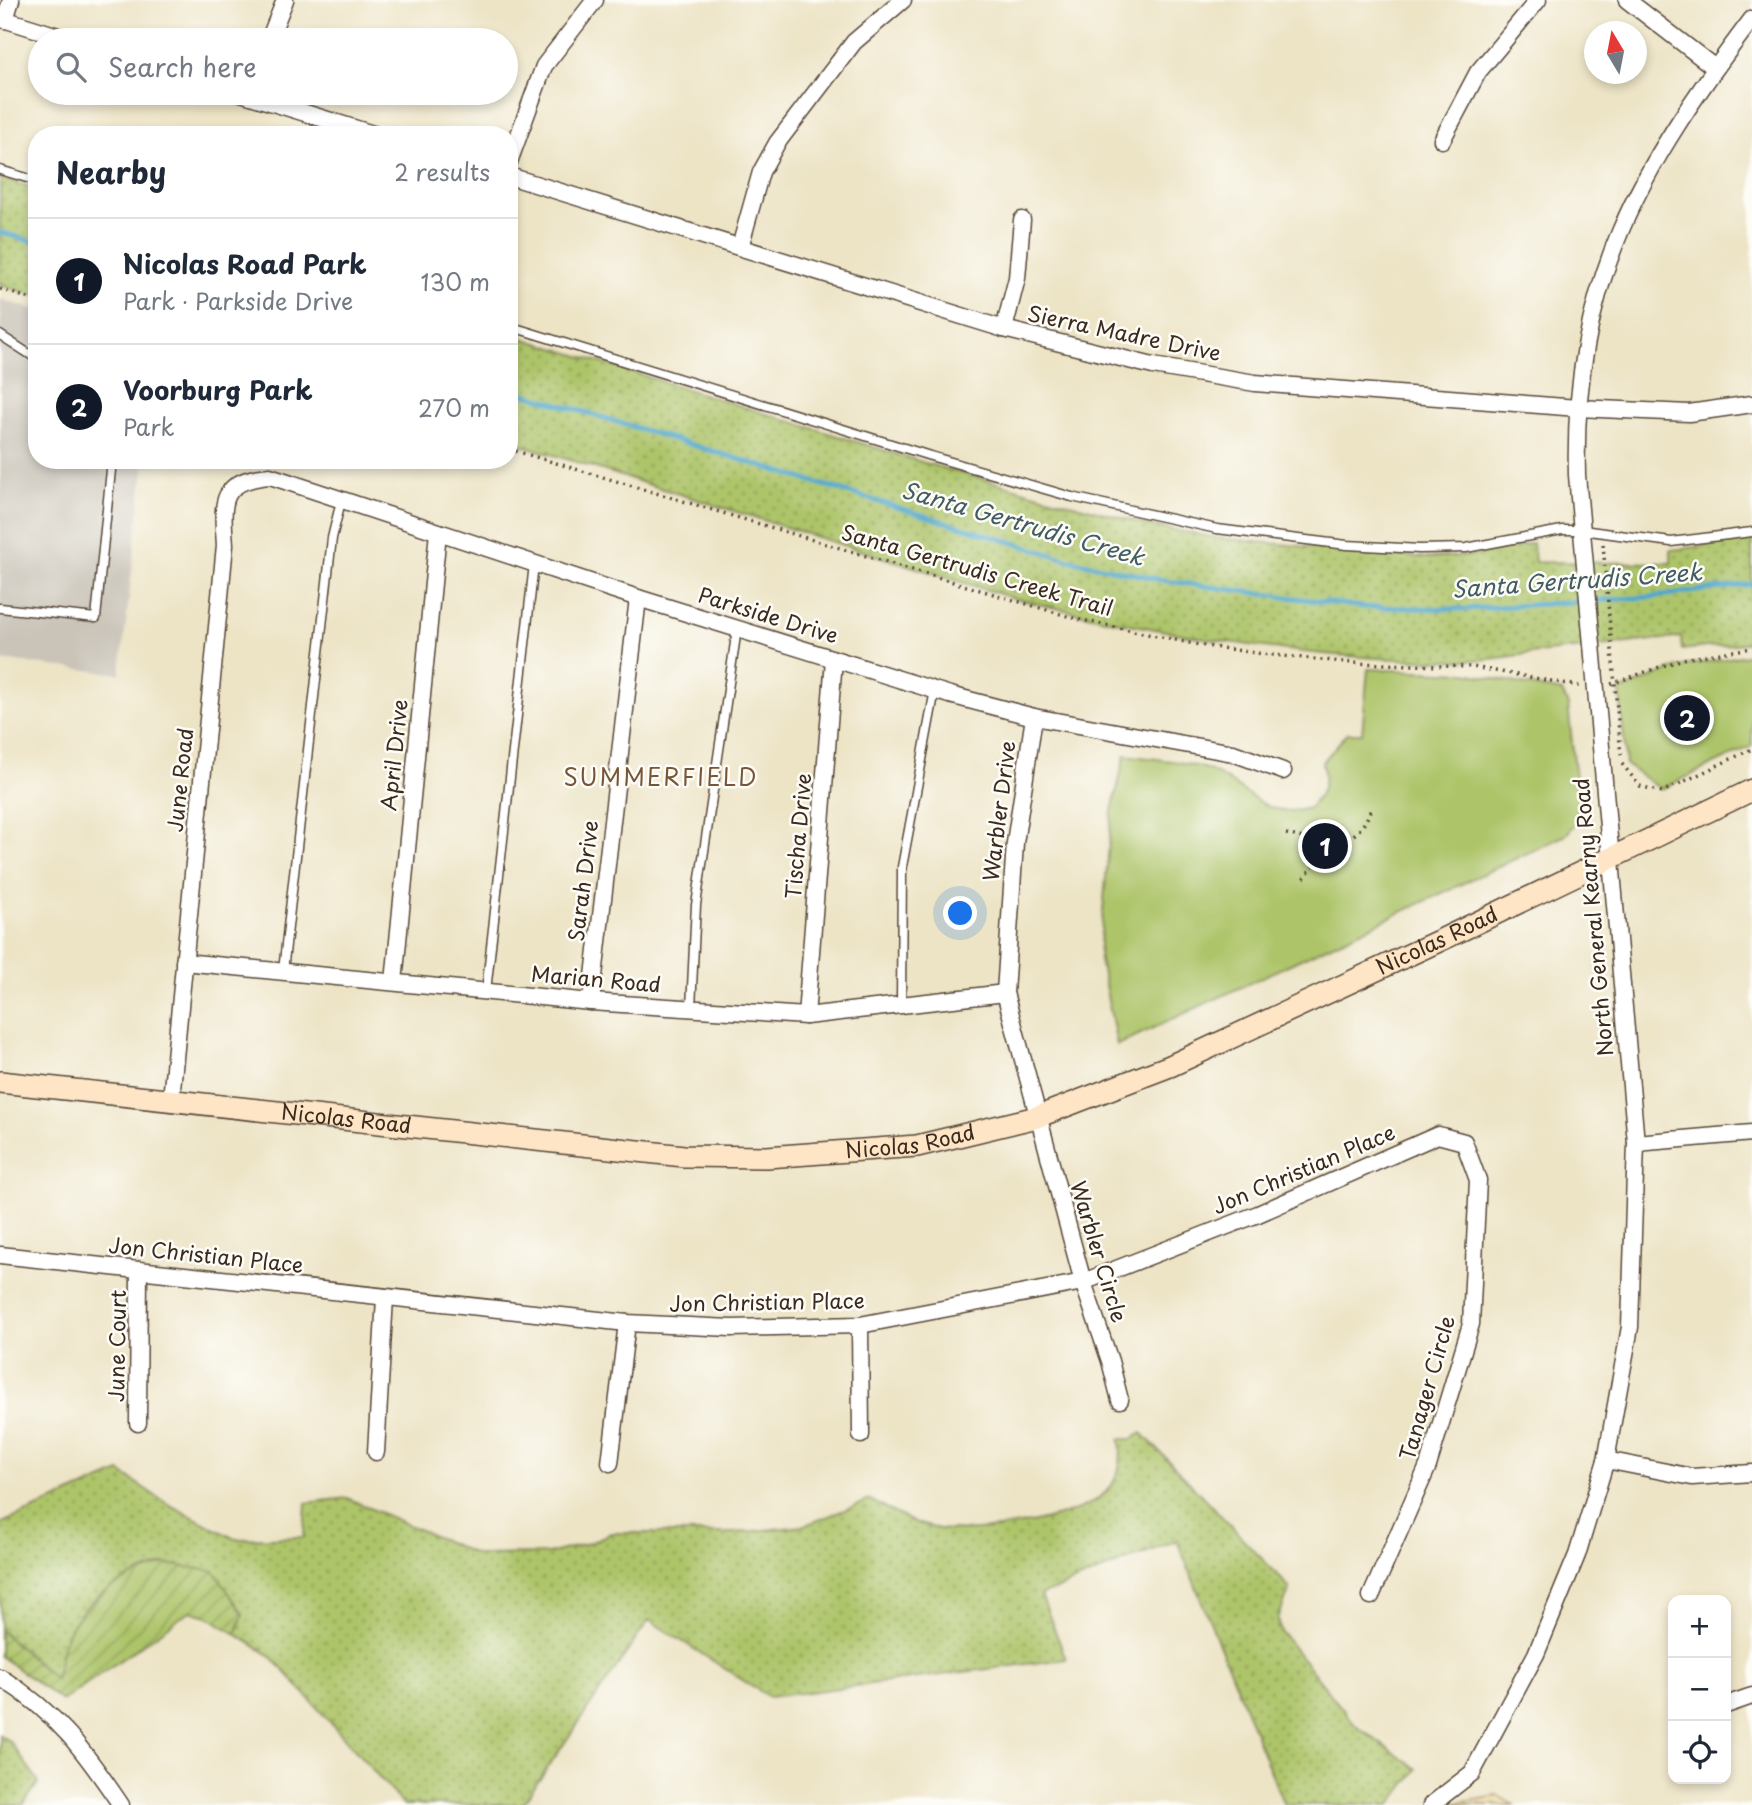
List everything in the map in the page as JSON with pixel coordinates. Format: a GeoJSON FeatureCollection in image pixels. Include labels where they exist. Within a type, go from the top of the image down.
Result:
{"type":"FeatureCollection","features":[{"type":"Feature","properties":{"kind":"main road","name":"Nicolas Road"},"geometry":{"type":"LineString","coordinates":[[0,1082],[684,1156],[767,1157],[917,1146],[1037,1117],[1170,1066],[1443,940],[1752,790]]}},
{"type":"Feature","properties":{"kind":"street"},"geometry":{"type":"LineString","coordinates":[[11,0],[2,19],[32,28]]}},
{"type":"Feature","properties":{"kind":"street"},"geometry":{"type":"LineString","coordinates":[[274,28],[285,0]]}},
{"type":"Feature","properties":{"kind":"street"},"geometry":{"type":"LineString","coordinates":[[518,137],[544,66],[595,0]]}},
{"type":"Feature","properties":{"kind":"street"},"geometry":{"type":"LineString","coordinates":[[740,247],[761,172],[777,143],[854,43],[903,0]]}},
{"type":"Feature","properties":{"kind":"street"},"geometry":{"type":"LineString","coordinates":[[1442,140],[1478,72],[1538,0]]}},
{"type":"Feature","properties":{"kind":"street"},"geometry":{"type":"LineString","coordinates":[[1627,0],[1714,68]]}},
{"type":"Feature","properties":{"kind":"street","name":"North General Kearny Road"},"geometry":{"type":"LineString","coordinates":[[1431,1805],[1472,1773],[1536,1654],[1577,1555],[1606,1460],[1630,1327],[1636,1143],[1577,475],[1578,408],[1595,301],[1613,243],[1638,188],[1677,122],[1752,19]]}},
{"type":"Feature","properties":{"kind":"street"},"geometry":{"type":"LineString","coordinates":[[283,105],[348,126]]}},
{"type":"Feature","properties":{"kind":"street","name":"Sierra Madre Drive"},"geometry":{"type":"LineString","coordinates":[[518,179],[1004,329],[1153,366],[1255,383],[1578,408],[1689,413],[1752,404]]}},
{"type":"Feature","properties":{"kind":"street"},"geometry":{"type":"LineString","coordinates":[[1004,329],[1017,278],[1022,219]]}},
{"type":"Feature","properties":{"kind":"street","name":"Parkside Drive"},"geometry":{"type":"LineString","coordinates":[[248,478],[270,476],[638,598],[935,690],[1034,717],[1233,753],[1283,771]]}},
{"type":"Feature","properties":{"kind":"street","name":"June Road"},"geometry":{"type":"LineString","coordinates":[[171,1099],[225,545],[223,504],[234,485],[248,478]]}},
{"type":"Feature","properties":{"kind":"street","name":"April Drive"},"geometry":{"type":"LineString","coordinates":[[394,982],[438,532]]}},
{"type":"Feature","properties":{"kind":"street","name":"Sarah Drive"},"geometry":{"type":"LineString","coordinates":[[591,1002],[638,598]]}},
{"type":"Feature","properties":{"kind":"street","name":"Tischa Drive"},"geometry":{"type":"LineString","coordinates":[[806,1016],[834,659]]}},
{"type":"Feature","properties":{"kind":"street","name":"Warbler Drive"},"geometry":{"type":"LineString","coordinates":[[1034,717],[1015,843],[1005,993],[1037,1117]]}},
{"type":"Feature","properties":{"kind":"street","name":"Marian Road"},"geometry":{"type":"LineString","coordinates":[[184,962],[591,1002],[806,1016],[1005,993]]}},
{"type":"Feature","properties":{"kind":"street","name":"Warbler Circle"},"geometry":{"type":"LineString","coordinates":[[1037,1117],[1083,1282],[1110,1361],[1120,1400]]}},
{"type":"Feature","properties":{"kind":"street"},"geometry":{"type":"LineString","coordinates":[[1636,1143],[1752,1133]]}},
{"type":"Feature","properties":{"kind":"street","name":"Jon Christian Place"},"geometry":{"type":"LineString","coordinates":[[0,1255],[627,1323],[730,1328],[860,1325],[1083,1282],[1258,1214],[1438,1135],[1464,1142],[1478,1180]]}},
{"type":"Feature","properties":{"kind":"street","name":"Tanager Circle"},"geometry":{"type":"LineString","coordinates":[[1371,1596],[1428,1466],[1471,1324],[1478,1180]]}},
{"type":"Feature","properties":{"kind":"street","name":"June Court"},"geometry":{"type":"LineString","coordinates":[[138,1423],[139,1270]]}},
{"type":"Feature","properties":{"kind":"street"},"geometry":{"type":"LineString","coordinates":[[376,1452],[385,1298]]}},
{"type":"Feature","properties":{"kind":"street"},"geometry":{"type":"LineString","coordinates":[[610,1462],[627,1323]]}},
{"type":"Feature","properties":{"kind":"street"},"geometry":{"type":"LineString","coordinates":[[860,1325],[861,1435]]}},
{"type":"Feature","properties":{"kind":"street"},"geometry":{"type":"LineString","coordinates":[[1606,1460],[1692,1476],[1752,1473]]}},
{"type":"Feature","properties":{"kind":"street"},"geometry":{"type":"LineString","coordinates":[[0,1677],[39,1704],[78,1741],[121,1805]]}},
{"type":"Feature","properties":{"kind":"street"},"geometry":{"type":"LineString","coordinates":[[1731,1703],[1752,1696]]}},
{"type":"Feature","properties":{"kind":"lane"},"geometry":{"type":"LineString","coordinates":[[0,170],[28,178]]}},
{"type":"Feature","properties":{"kind":"lane"},"geometry":{"type":"LineString","coordinates":[[518,329],[927,455],[1072,497],[1181,523],[1297,540],[1420,549],[1466,548],[1544,533],[1671,542],[1752,532]]}},
{"type":"Feature","properties":{"kind":"lane"},"geometry":{"type":"LineString","coordinates":[[0,335],[28,353]]}},
{"type":"Feature","properties":{"kind":"lane"},"geometry":{"type":"LineString","coordinates":[[0,608],[96,618],[111,469]]}},
{"type":"Feature","properties":{"kind":"lane"},"geometry":{"type":"LineString","coordinates":[[283,971],[332,538],[341,500]]}},
{"type":"Feature","properties":{"kind":"lane"},"geometry":{"type":"LineString","coordinates":[[486,991],[534,564]]}},
{"type":"Feature","properties":{"kind":"lane"},"geometry":{"type":"LineString","coordinates":[[691,1008],[696,905],[737,629]]}},
{"type":"Feature","properties":{"kind":"lane"},"geometry":{"type":"LineString","coordinates":[[901,1005],[902,867],[935,690]]}},
{"type":"Feature","properties":{"kind":"path"},"geometry":{"type":"LineString","coordinates":[[0,289],[28,297]]}},
{"type":"Feature","properties":{"kind":"path","name":"Santa Gertrudis Creek Trail"},"geometry":{"type":"LineString","coordinates":[[518,452],[1077,619],[1199,645],[1264,654],[1353,663],[1473,667],[1571,687]]}},
{"type":"Feature","properties":{"kind":"path"},"geometry":{"type":"LineString","coordinates":[[1602,538],[1622,765],[1640,786],[1662,792],[1752,749]]}},
{"type":"Feature","properties":{"kind":"path"},"geometry":{"type":"LineString","coordinates":[[1616,683],[1684,659],[1752,648]]}},
{"type":"Feature","properties":{"kind":"path"},"geometry":{"type":"LineString","coordinates":[[1286,834],[1329,844],[1348,839],[1365,827],[1371,806]]}},
{"type":"Feature","properties":{"kind":"path"},"geometry":{"type":"LineString","coordinates":[[1304,878],[1329,844]]}},
{"type":"Feature","properties":{"kind":"shaded area"},"geometry":{"type":"Polygon","coordinates":[[[0,299],[28,307],[28,469],[144,469],[120,674],[0,660],[0,299]]]}},
{"type":"Feature","properties":{"kind":"green space"},"geometry":{"type":"Polygon","coordinates":[[[0,178],[28,186],[28,293],[0,285],[0,178]]]}},
{"type":"Feature","properties":{"kind":"green space"},"geometry":{"type":"Polygon","coordinates":[[[518,337],[925,463],[1152,526],[1218,538],[1427,558],[1477,555],[1533,543],[1535,562],[1671,563],[1671,550],[1752,539],[1752,642],[1682,650],[1681,637],[1478,660],[1355,657],[1240,644],[1182,634],[1013,598],[518,444],[518,337]]]}},
{"type":"Feature","properties":{"kind":"green space"},"geometry":{"type":"Polygon","coordinates":[[[1752,654],[1752,746],[1661,789],[1626,765],[1620,691],[1678,667],[1752,654]]]}},
{"type":"Feature","properties":{"kind":"green space"},"geometry":{"type":"Polygon","coordinates":[[[1368,669],[1466,673],[1562,692],[1568,705],[1579,808],[1576,822],[1566,835],[1117,1045],[1099,955],[1112,811],[1125,755],[1206,769],[1220,775],[1266,806],[1279,810],[1309,808],[1323,788],[1322,763],[1347,733],[1362,733],[1368,669]]]}},
{"type":"Feature","properties":{"kind":"green space"},"geometry":{"type":"Polygon","coordinates":[[[1142,1433],[1290,1588],[1278,1619],[1281,1632],[1356,1726],[1417,1769],[1390,1805],[1284,1805],[1177,1540],[1041,1595],[1066,1659],[769,1697],[649,1620],[522,1805],[404,1805],[272,1657],[236,1634],[243,1614],[214,1571],[67,1636],[55,1680],[0,1630],[0,1524],[120,1472],[166,1503],[235,1539],[304,1537],[306,1503],[347,1498],[477,1555],[548,1554],[589,1543],[611,1533],[734,1533],[803,1526],[870,1500],[908,1520],[938,1529],[1009,1527],[1056,1517],[1095,1500],[1108,1490],[1115,1479],[1121,1452],[1120,1439],[1132,1439],[1142,1433]]]}},
{"type":"Feature","properties":{"kind":"green space"},"geometry":{"type":"Polygon","coordinates":[[[165,1564],[214,1571],[243,1614],[236,1634],[207,1616],[190,1611],[62,1701],[0,1656],[0,1630],[55,1679],[66,1637],[83,1610],[121,1582],[165,1564]]]}},
{"type":"Feature","properties":{"kind":"green space"},"geometry":{"type":"Polygon","coordinates":[[[0,1735],[10,1742],[39,1782],[23,1805],[0,1805],[0,1735]]]}},
{"type":"Feature","properties":{"kind":"sand"},"geometry":{"type":"Polygon","coordinates":[[[1498,1796],[1514,1805],[1450,1805],[1451,1804],[1498,1796]]]}},
{"type":"Feature","properties":{"kind":"waterway","name":"Santa Gertrudis Creek"},"geometry":{"type":"LineString","coordinates":[[0,232],[28,240]]}},
{"type":"Feature","properties":{"kind":"waterway","name":"Santa Gertrudis Creek"},"geometry":{"type":"LineString","coordinates":[[518,392],[1070,560],[1167,581],[1363,607],[1466,609],[1651,597],[1752,584]]}},
{"type":"Feature","properties":{"kind":"place","name":"Voorburg Park"},"geometry":{"type":"Point","coordinates":[1687,718]}},
{"type":"Feature","properties":{"kind":"place","name":"Nicolas Road Park"},"geometry":{"type":"Point","coordinates":[1325,846]}},
{"type":"Feature","properties":{"kind":"district","name":"SUMMERFIELD"},"geometry":{"type":"Point","coordinates":[661,778]}}]}
